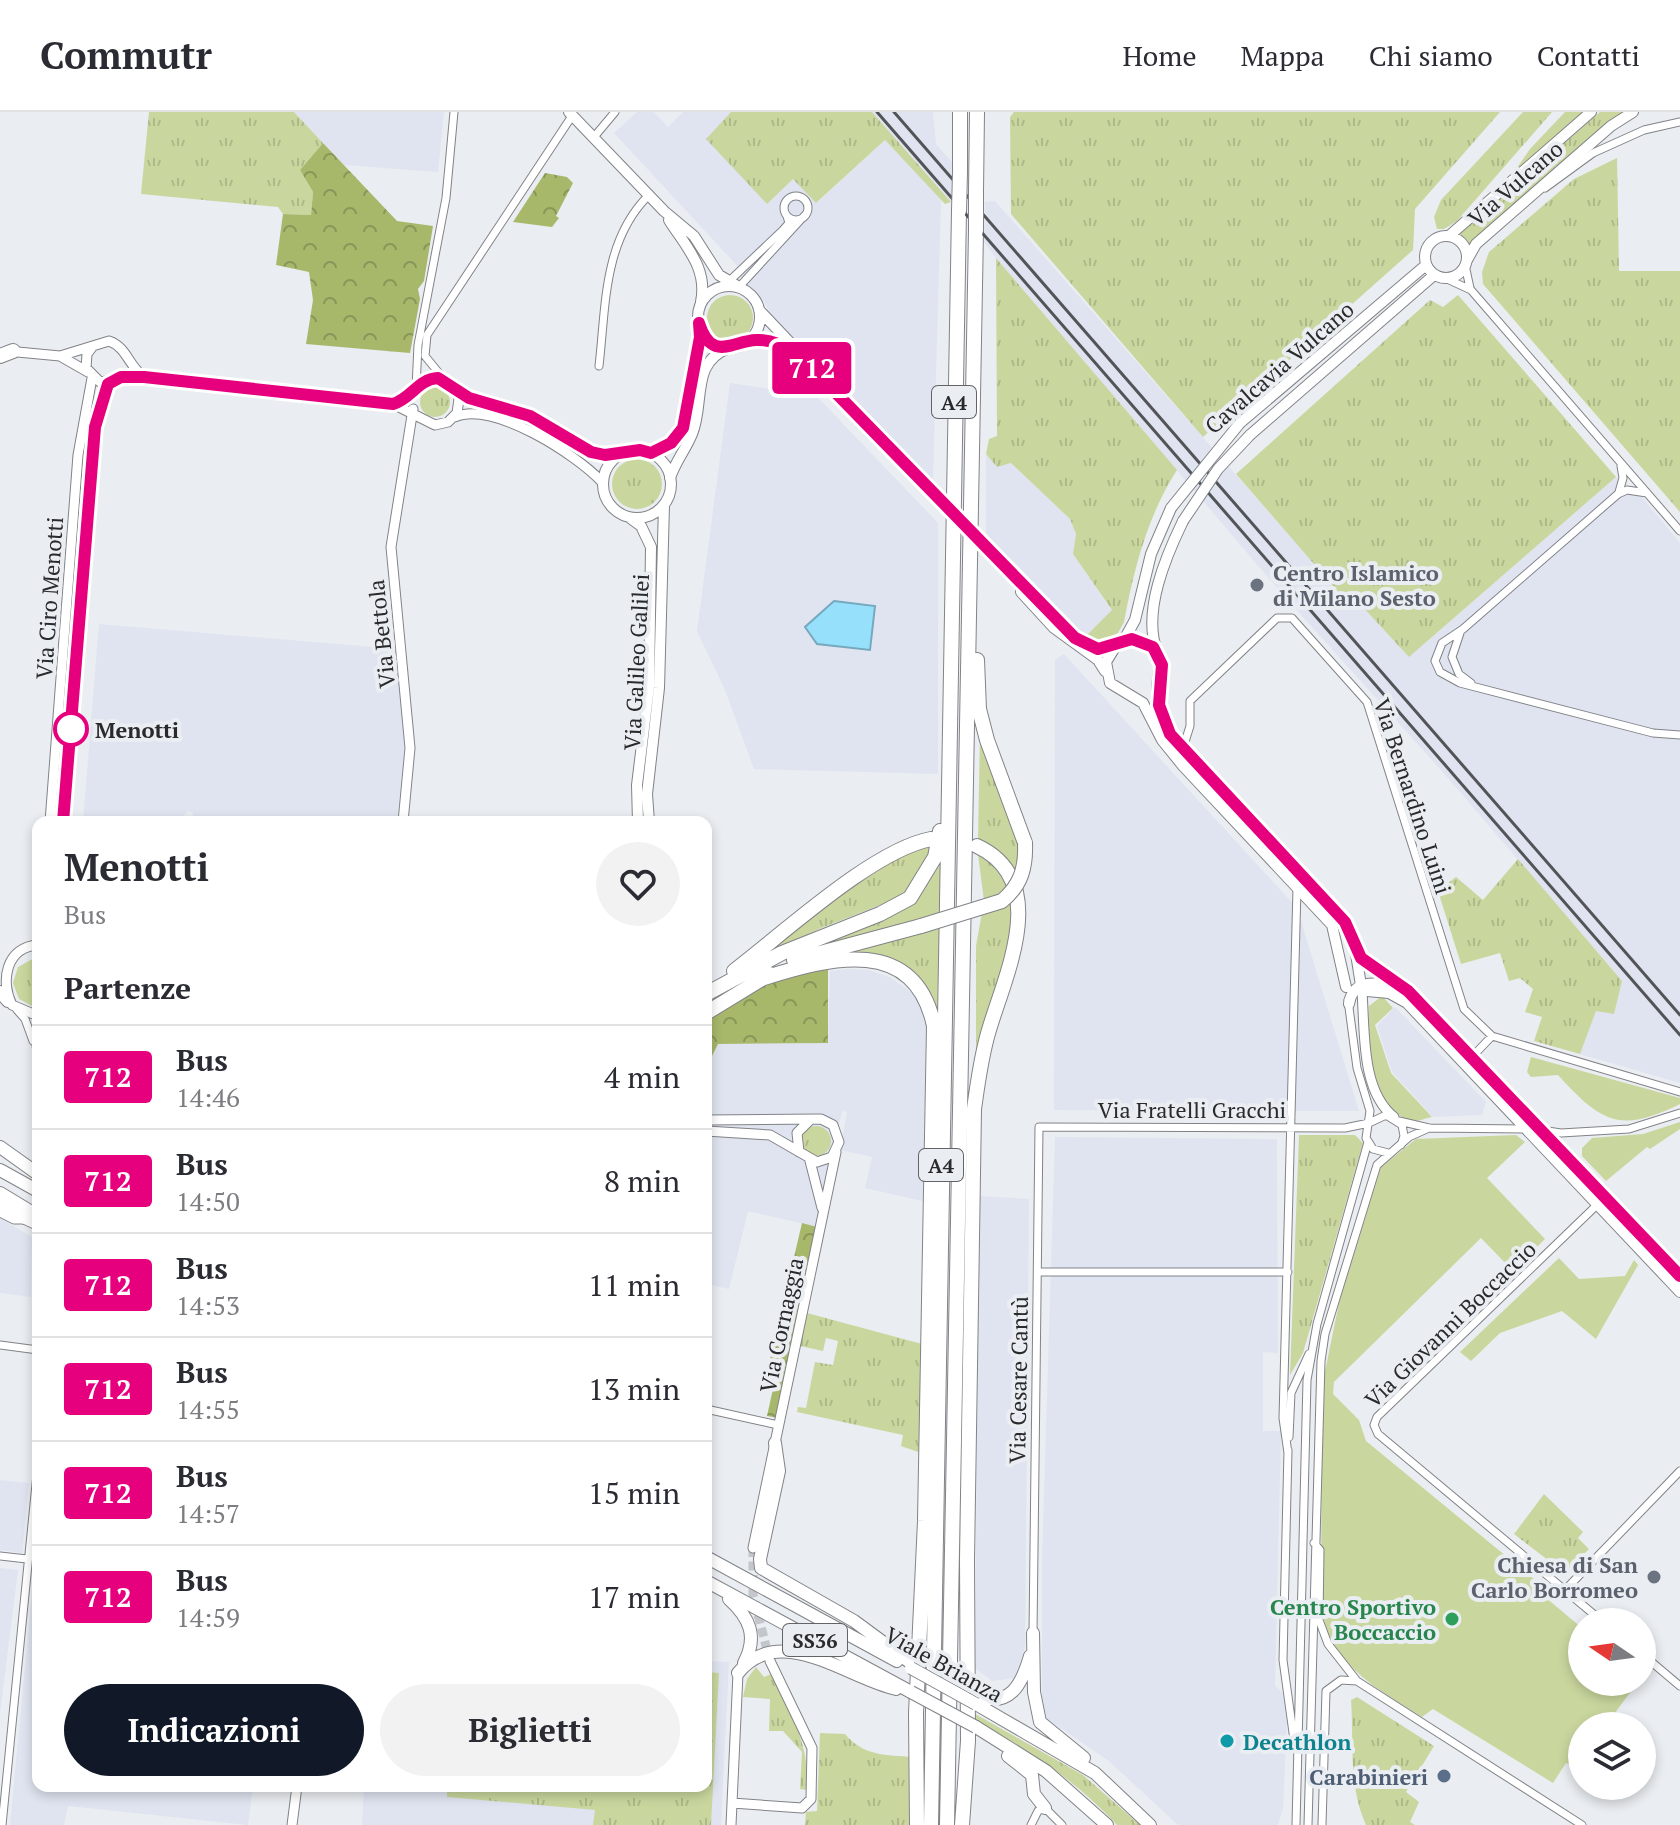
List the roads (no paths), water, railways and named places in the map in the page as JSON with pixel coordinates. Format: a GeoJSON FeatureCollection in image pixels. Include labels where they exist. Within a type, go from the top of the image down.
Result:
{"type":"FeatureCollection","features":[{"type":"Feature","properties":{"kind":"highway","name":"A4"},"geometry":{"type":"LineString","coordinates":[[931,1825],[960,112]]}},
{"type":"Feature","properties":{"kind":"highway","name":"A4"},"geometry":{"type":"LineString","coordinates":[[947,1825],[977,112]]}},
{"type":"Feature","properties":{"kind":"highway"},"geometry":{"type":"LineString","coordinates":[[712,991],[782,953],[880,914],[910,898],[919,888],[935,857],[941,824],[942,630],[951,592]]}},
{"type":"Feature","properties":{"kind":"highway"},"geometry":{"type":"LineString","coordinates":[[712,1009],[793,960],[921,926],[1002,901],[1012,893],[1023,873],[1025,843],[987,740],[979,709],[976,635],[969,612]]}},
{"type":"Feature","properties":{"kind":"highway"},"geometry":{"type":"LineString","coordinates":[[712,989],[865,870],[893,851],[931,839]]}},
{"type":"Feature","properties":{"kind":"highway"},"geometry":{"type":"LineString","coordinates":[[962,1825],[968,1741],[967,1560],[974,1109],[981,1059],[1015,950],[1019,917],[1007,874],[996,859],[977,846]]}},
{"type":"Feature","properties":{"kind":"highway"},"geometry":{"type":"LineString","coordinates":[[764,978],[843,958],[872,960],[905,973],[918,984],[927,999],[934,1026],[925,1521],[916,1713],[917,1825]]}},
{"type":"Feature","properties":{"kind":"highway"},"geometry":{"type":"LineString","coordinates":[[0,1147],[32,1170]]}},
{"type":"Feature","properties":{"kind":"highway"},"geometry":{"type":"LineString","coordinates":[[0,1168],[32,1188]]}},
{"type":"Feature","properties":{"kind":"highway"},"geometry":{"type":"LineString","coordinates":[[0,1193],[32,1218]]}},
{"type":"Feature","properties":{"kind":"highway"},"geometry":{"type":"LineString","coordinates":[[0,1206],[32,1219]]}},
{"type":"Feature","properties":{"kind":"highway"},"geometry":{"type":"LineString","coordinates":[[775,1443],[779,1471],[760,1559],[761,1568],[867,1629],[911,1665]]}},
{"type":"Feature","properties":{"kind":"highway","name":"Viale Brianza"},"geometry":{"type":"LineString","coordinates":[[712,1560],[936,1681],[976,1699],[1095,1773],[1150,1825]]}},
{"type":"Feature","properties":{"kind":"highway","name":"Viale Brianza"},"geometry":{"type":"LineString","coordinates":[[712,1584],[976,1727],[1046,1771],[1106,1824]]}},
{"type":"Feature","properties":{"kind":"highway"},"geometry":{"type":"LineString","coordinates":[[719,1588],[740,1609],[751,1629],[752,1647],[738,1673]]}},
{"type":"Feature","properties":{"kind":"highway"},"geometry":{"type":"LineString","coordinates":[[976,1699],[1000,1699],[1016,1690],[1027,1666],[1033,1633]]}},
{"type":"Feature","properties":{"kind":"highway"},"geometry":{"type":"LineString","coordinates":[[1033,1633],[1034,1692],[1040,1722],[1089,1761],[1095,1773]]}},
{"type":"Feature","properties":{"kind":"highway"},"geometry":{"type":"LineString","coordinates":[[738,1673],[761,1655],[785,1651],[826,1661],[871,1683],[911,1692]]}},
{"type":"Feature","properties":{"kind":"highway"},"geometry":{"type":"LineString","coordinates":[[976,1727],[1030,1772],[1034,1794],[1045,1808]]}},
{"type":"Feature","properties":{"kind":"main road","name":"Via Vulcano"},"geometry":{"type":"LineString","coordinates":[[1449,236],[1591,112]]}},
{"type":"Feature","properties":{"kind":"main road","name":"Via Vulcano"},"geometry":{"type":"LineString","coordinates":[[1466,262],[1476,244],[1611,126],[1633,112]]}},
{"type":"Feature","properties":{"kind":"main road"},"geometry":{"type":"LineString","coordinates":[[570,114],[664,211],[699,241],[714,268],[730,285],[753,297],[759,310],[799,355],[942,503]]}},
{"type":"Feature","properties":{"kind":"main road"},"geometry":{"type":"LineString","coordinates":[[664,211],[698,264],[703,289],[700,337],[683,428],[671,443],[651,453],[629,451],[611,462],[602,482],[613,509],[630,518],[651,515],[664,505],[670,478],[693,432],[703,371],[710,359],[746,343],[769,341],[799,355]]}},
{"type":"Feature","properties":{"kind":"main road"},"geometry":{"type":"LineString","coordinates":[[1449,236],[1463,244],[1466,262],[1459,273],[1440,276],[1426,265],[1424,254],[1429,243],[1437,237],[1449,236]]}},
{"type":"Feature","properties":{"kind":"main road","name":"Cavalcavia Vulcano"},"geometry":{"type":"LineString","coordinates":[[1118,644],[1131,630],[1151,554],[1171,508],[1240,423],[1426,265]]}},
{"type":"Feature","properties":{"kind":"main road","name":"Cavalcavia Vulcano"},"geometry":{"type":"LineString","coordinates":[[1158,653],[1152,634],[1166,560],[1183,521],[1218,469],[1250,435],[1440,276]]}},
{"type":"Feature","properties":{"kind":"main road"},"geometry":{"type":"LineString","coordinates":[[700,307],[709,293],[730,285]]}},
{"type":"Feature","properties":{"kind":"main road"},"geometry":{"type":"LineString","coordinates":[[746,343],[757,329],[759,310]]}},
{"type":"Feature","properties":{"kind":"main road"},"geometry":{"type":"LineString","coordinates":[[699,323],[709,341],[730,348]]}},
{"type":"Feature","properties":{"kind":"main road"},"geometry":{"type":"LineString","coordinates":[[651,453],[667,468],[670,478]]}},
{"type":"Feature","properties":{"kind":"main road","name":"Via Galileo Galilei"},"geometry":{"type":"LineString","coordinates":[[648,816],[646,805],[659,688],[664,505]]}},
{"type":"Feature","properties":{"kind":"main road","name":"Via Galileo Galilei"},"geometry":{"type":"LineString","coordinates":[[630,518],[641,526],[651,547],[649,687],[637,785],[638,816]]}},
{"type":"Feature","properties":{"kind":"main road"},"geometry":{"type":"LineString","coordinates":[[1349,1004],[1359,989],[1355,947],[1345,922],[1182,750],[1167,729],[1160,710],[1162,665],[1158,653],[1140,640],[1098,649],[1078,640],[983,546],[1054,628],[1100,662],[1113,687],[1143,703],[1166,745],[1340,933],[1359,989]]}},
{"type":"Feature","properties":{"kind":"main road"},"geometry":{"type":"LineString","coordinates":[[1106,673],[1108,655],[1118,644]]}},
{"type":"Feature","properties":{"kind":"main road"},"geometry":{"type":"LineString","coordinates":[[1127,695],[1146,693],[1160,679]]}},
{"type":"Feature","properties":{"kind":"main road"},"geometry":{"type":"LineString","coordinates":[[1355,947],[1374,970],[1408,991],[1680,1276]]}},
{"type":"Feature","properties":{"kind":"main road"},"geometry":{"type":"LineString","coordinates":[[1359,989],[1389,984],[1408,991]]}},
{"type":"Feature","properties":{"kind":"main road"},"geometry":{"type":"LineString","coordinates":[[1359,989],[1389,993],[1404,1000],[1680,1292]]}},
{"type":"Feature","properties":{"kind":"street"},"geometry":{"type":"LineString","coordinates":[[415,414],[418,345],[446,198],[454,112]]}},
{"type":"Feature","properties":{"kind":"street"},"geometry":{"type":"LineString","coordinates":[[570,114],[427,335],[425,356],[433,370],[472,399],[530,416],[591,452],[619,455]]}},
{"type":"Feature","properties":{"kind":"street"},"geometry":{"type":"LineString","coordinates":[[594,137],[618,115]]}},
{"type":"Feature","properties":{"kind":"street"},"geometry":{"type":"LineString","coordinates":[[1535,192],[1553,184],[1593,153],[1644,130],[1680,122]]}},
{"type":"Feature","properties":{"kind":"street"},"geometry":{"type":"LineString","coordinates":[[599,366],[611,257],[637,207],[649,195]]}},
{"type":"Feature","properties":{"kind":"street"},"geometry":{"type":"LineString","coordinates":[[796,196],[806,202],[806,214],[800,225],[744,278],[730,285],[789,223],[786,202],[796,196]]}},
{"type":"Feature","properties":{"kind":"street"},"geometry":{"type":"LineString","coordinates":[[787,216],[797,220],[806,214]]}},
{"type":"Feature","properties":{"kind":"street"},"geometry":{"type":"LineString","coordinates":[[1466,262],[1471,290]]}},
{"type":"Feature","properties":{"kind":"street"},"geometry":{"type":"LineString","coordinates":[[1440,276],[1471,290],[1680,531]]}},
{"type":"Feature","properties":{"kind":"street"},"geometry":{"type":"LineString","coordinates":[[60,356],[112,342],[144,377]]}},
{"type":"Feature","properties":{"kind":"street"},"geometry":{"type":"LineString","coordinates":[[90,375],[86,358],[93,346]]}},
{"type":"Feature","properties":{"kind":"street"},"geometry":{"type":"LineString","coordinates":[[4,352],[60,356],[79,364],[90,375],[111,382],[121,377],[144,377],[393,404],[429,424]]}},
{"type":"Feature","properties":{"kind":"street"},"geometry":{"type":"LineString","coordinates":[[121,377],[126,357]]}},
{"type":"Feature","properties":{"kind":"street","name":"Via Ciro Menotti"},"geometry":{"type":"LineString","coordinates":[[50,816],[78,455],[90,375]]}},
{"type":"Feature","properties":{"kind":"street"},"geometry":{"type":"LineString","coordinates":[[393,404],[428,379],[445,379]]}},
{"type":"Feature","properties":{"kind":"street","name":"Via Ciro Menotti"},"geometry":{"type":"LineString","coordinates":[[63,816],[95,427],[103,392],[111,382]]}},
{"type":"Feature","properties":{"kind":"street"},"geometry":{"type":"LineString","coordinates":[[452,419],[460,403],[454,386]]}},
{"type":"Feature","properties":{"kind":"street","name":"Via Bettola"},"geometry":{"type":"LineString","coordinates":[[403,816],[409,733],[391,547],[406,442],[415,414]]}},
{"type":"Feature","properties":{"kind":"street"},"geometry":{"type":"LineString","coordinates":[[406,442],[418,427],[443,424],[474,414],[528,431],[570,456],[602,482]]}},
{"type":"Feature","properties":{"kind":"street"},"geometry":{"type":"LineString","coordinates":[[1618,494],[1623,478],[1620,462]]}},
{"type":"Feature","properties":{"kind":"street"},"geometry":{"type":"LineString","coordinates":[[1647,493],[1627,490],[1618,494],[1437,650],[1436,667],[1452,680],[1653,733],[1680,735]]}},
{"type":"Feature","properties":{"kind":"street","name":"Via Bernardino Luini"},"geometry":{"type":"LineString","coordinates":[[1182,750],[1190,726],[1189,703],[1277,618],[1292,618],[1367,702],[1457,994],[1464,1009],[1492,1036]]}},
{"type":"Feature","properties":{"kind":"street"},"geometry":{"type":"LineString","coordinates":[[1463,629],[1453,645],[1454,663],[1463,678],[1477,685]]}},
{"type":"Feature","properties":{"kind":"street"},"geometry":{"type":"LineString","coordinates":[[1288,1453],[1283,1418],[1297,886]]}},
{"type":"Feature","properties":{"kind":"street"},"geometry":{"type":"LineString","coordinates":[[32,944],[18,950],[6,964],[2,981],[8,1001],[32,1039]]}},
{"type":"Feature","properties":{"kind":"street"},"geometry":{"type":"LineString","coordinates":[[1359,989],[1368,1067],[1381,1104],[1397,1119],[1404,1133],[1401,1145]]}},
{"type":"Feature","properties":{"kind":"street"},"geometry":{"type":"LineString","coordinates":[[8,1001],[32,1013]]}},
{"type":"Feature","properties":{"kind":"street"},"geometry":{"type":"LineString","coordinates":[[1296,1825],[1307,1380],[1311,1348],[1367,1140],[1370,1111],[1357,1068],[1349,1004]]}},
{"type":"Feature","properties":{"kind":"street"},"geometry":{"type":"LineString","coordinates":[[1471,1058],[1492,1036],[1680,1092]]}},
{"type":"Feature","properties":{"kind":"street"},"geometry":{"type":"LineString","coordinates":[[1369,1123],[1381,1116],[1429,1128],[1523,1128],[1561,1133],[1642,1127],[1680,1113]]}},
{"type":"Feature","properties":{"kind":"street"},"geometry":{"type":"LineString","coordinates":[[712,1120],[821,1119],[833,1125],[839,1138],[836,1152],[824,1161],[810,1161],[770,1135],[712,1131]]}},
{"type":"Feature","properties":{"kind":"street"},"geometry":{"type":"LineString","coordinates":[[799,1152],[797,1133],[809,1121]]}},
{"type":"Feature","properties":{"kind":"street","name":"Via Fratelli Gracchi"},"geometry":{"type":"LineString","coordinates":[[1039,1127],[1345,1128],[1369,1123]]}},
{"type":"Feature","properties":{"kind":"street","name":"Via Cesare Cantù"},"geometry":{"type":"LineString","coordinates":[[1033,1633],[1039,1127]]}},
{"type":"Feature","properties":{"kind":"street","name":"Via Fratelli Gracchi"},"geometry":{"type":"LineString","coordinates":[[1345,1128],[1367,1140]]}},
{"type":"Feature","properties":{"kind":"street"},"geometry":{"type":"LineString","coordinates":[[1308,1825],[1318,1385],[1325,1334],[1380,1160],[1429,1128]]}},
{"type":"Feature","properties":{"kind":"street"},"geometry":{"type":"LineString","coordinates":[[1367,1140],[1377,1152],[1391,1153]]}},
{"type":"Feature","properties":{"kind":"street","name":"Via Cornaggia"},"geometry":{"type":"LineString","coordinates":[[753,1548],[836,1152]]}},
{"type":"Feature","properties":{"kind":"street","name":"Via Cornaggia"},"geometry":{"type":"LineString","coordinates":[[810,1161],[823,1214]]}},
{"type":"Feature","properties":{"kind":"street","name":"Via Giovanni Boccaccio"},"geometry":{"type":"LineString","coordinates":[[1586,1608],[1375,1430],[1377,1417],[1598,1204]]}},
{"type":"Feature","properties":{"kind":"street"},"geometry":{"type":"LineString","coordinates":[[0,1213],[14,1220],[32,1220]]}},
{"type":"Feature","properties":{"kind":"street"},"geometry":{"type":"LineString","coordinates":[[1038,1272],[1288,1272]]}},
{"type":"Feature","properties":{"kind":"street"},"geometry":{"type":"LineString","coordinates":[[0,1345],[32,1349]]}},
{"type":"Feature","properties":{"kind":"street"},"geometry":{"type":"LineString","coordinates":[[1297,1763],[1283,1660],[1288,1453],[1291,1393],[1311,1348]]}},
{"type":"Feature","properties":{"kind":"street"},"geometry":{"type":"LineString","coordinates":[[712,1410],[778,1425]]}},
{"type":"Feature","properties":{"kind":"street"},"geometry":{"type":"LineString","coordinates":[[1565,1590],[1680,1471]]}},
{"type":"Feature","properties":{"kind":"street"},"geometry":{"type":"LineString","coordinates":[[2,1825],[32,1516]]}},
{"type":"Feature","properties":{"kind":"street"},"geometry":{"type":"LineString","coordinates":[[1314,1543],[1320,1550],[1319,1620],[1328,1644],[1357,1681],[1582,1825]]}},
{"type":"Feature","properties":{"kind":"street"},"geometry":{"type":"LineString","coordinates":[[0,1556],[27,1559]]}},
{"type":"Feature","properties":{"kind":"street"},"geometry":{"type":"LineString","coordinates":[[732,1803],[804,1807],[811,1799],[813,1755],[770,1661]]}},
{"type":"Feature","properties":{"kind":"street"},"geometry":{"type":"LineString","coordinates":[[1656,1666],[1680,1686]]}},
{"type":"Feature","properties":{"kind":"street"},"geometry":{"type":"LineString","coordinates":[[731,1825],[738,1673]]}},
{"type":"Feature","properties":{"kind":"street"},"geometry":{"type":"LineString","coordinates":[[1322,1825],[1326,1691],[1341,1680],[1357,1681]]}},
{"type":"Feature","properties":{"kind":"street"},"geometry":{"type":"LineString","coordinates":[[292,1825],[296,1792]]}},
{"type":"Feature","properties":{"kind":"street"},"geometry":{"type":"LineString","coordinates":[[1031,1825],[1038,1811],[1045,1808],[1062,1825]]}},
{"type":"Feature","properties":{"kind":"water"},"geometry":{"type":"Polygon","coordinates":[[[834,601],[875,606],[870,650],[817,644],[805,627],[834,601]]]}},
{"type":"Feature","properties":{"kind":"tunnel"},"geometry":{"type":"LineString","coordinates":[[753,1548],[753,1595],[769,1658]]}},
{"type":"Feature","properties":{"kind":"railway"},"geometry":{"type":"LineString","coordinates":[[877,112],[1680,1035]]}},
{"type":"Feature","properties":{"kind":"railway"},"geometry":{"type":"LineString","coordinates":[[894,112],[1680,1015]]}},
{"type":"Feature","properties":{"kind":"place","name":"Centro Islamico di Milano Sesto"},"geometry":{"type":"Point","coordinates":[1257,585]}},
{"type":"Feature","properties":{"kind":"place","name":"Menotti"},"geometry":{"type":"Point","coordinates":[71,729]}},
{"type":"Feature","properties":{"kind":"place","name":"Chiesa di San Carlo Borromeo"},"geometry":{"type":"Point","coordinates":[1654,1577]}},
{"type":"Feature","properties":{"kind":"place","name":"Centro Sportivo Boccaccio"},"geometry":{"type":"Point","coordinates":[1452,1619]}},
{"type":"Feature","properties":{"kind":"place","name":"Decathlon"},"geometry":{"type":"Point","coordinates":[1227,1741]}},
{"type":"Feature","properties":{"kind":"place","name":"Carabinieri"},"geometry":{"type":"Point","coordinates":[1444,1776]}}]}
